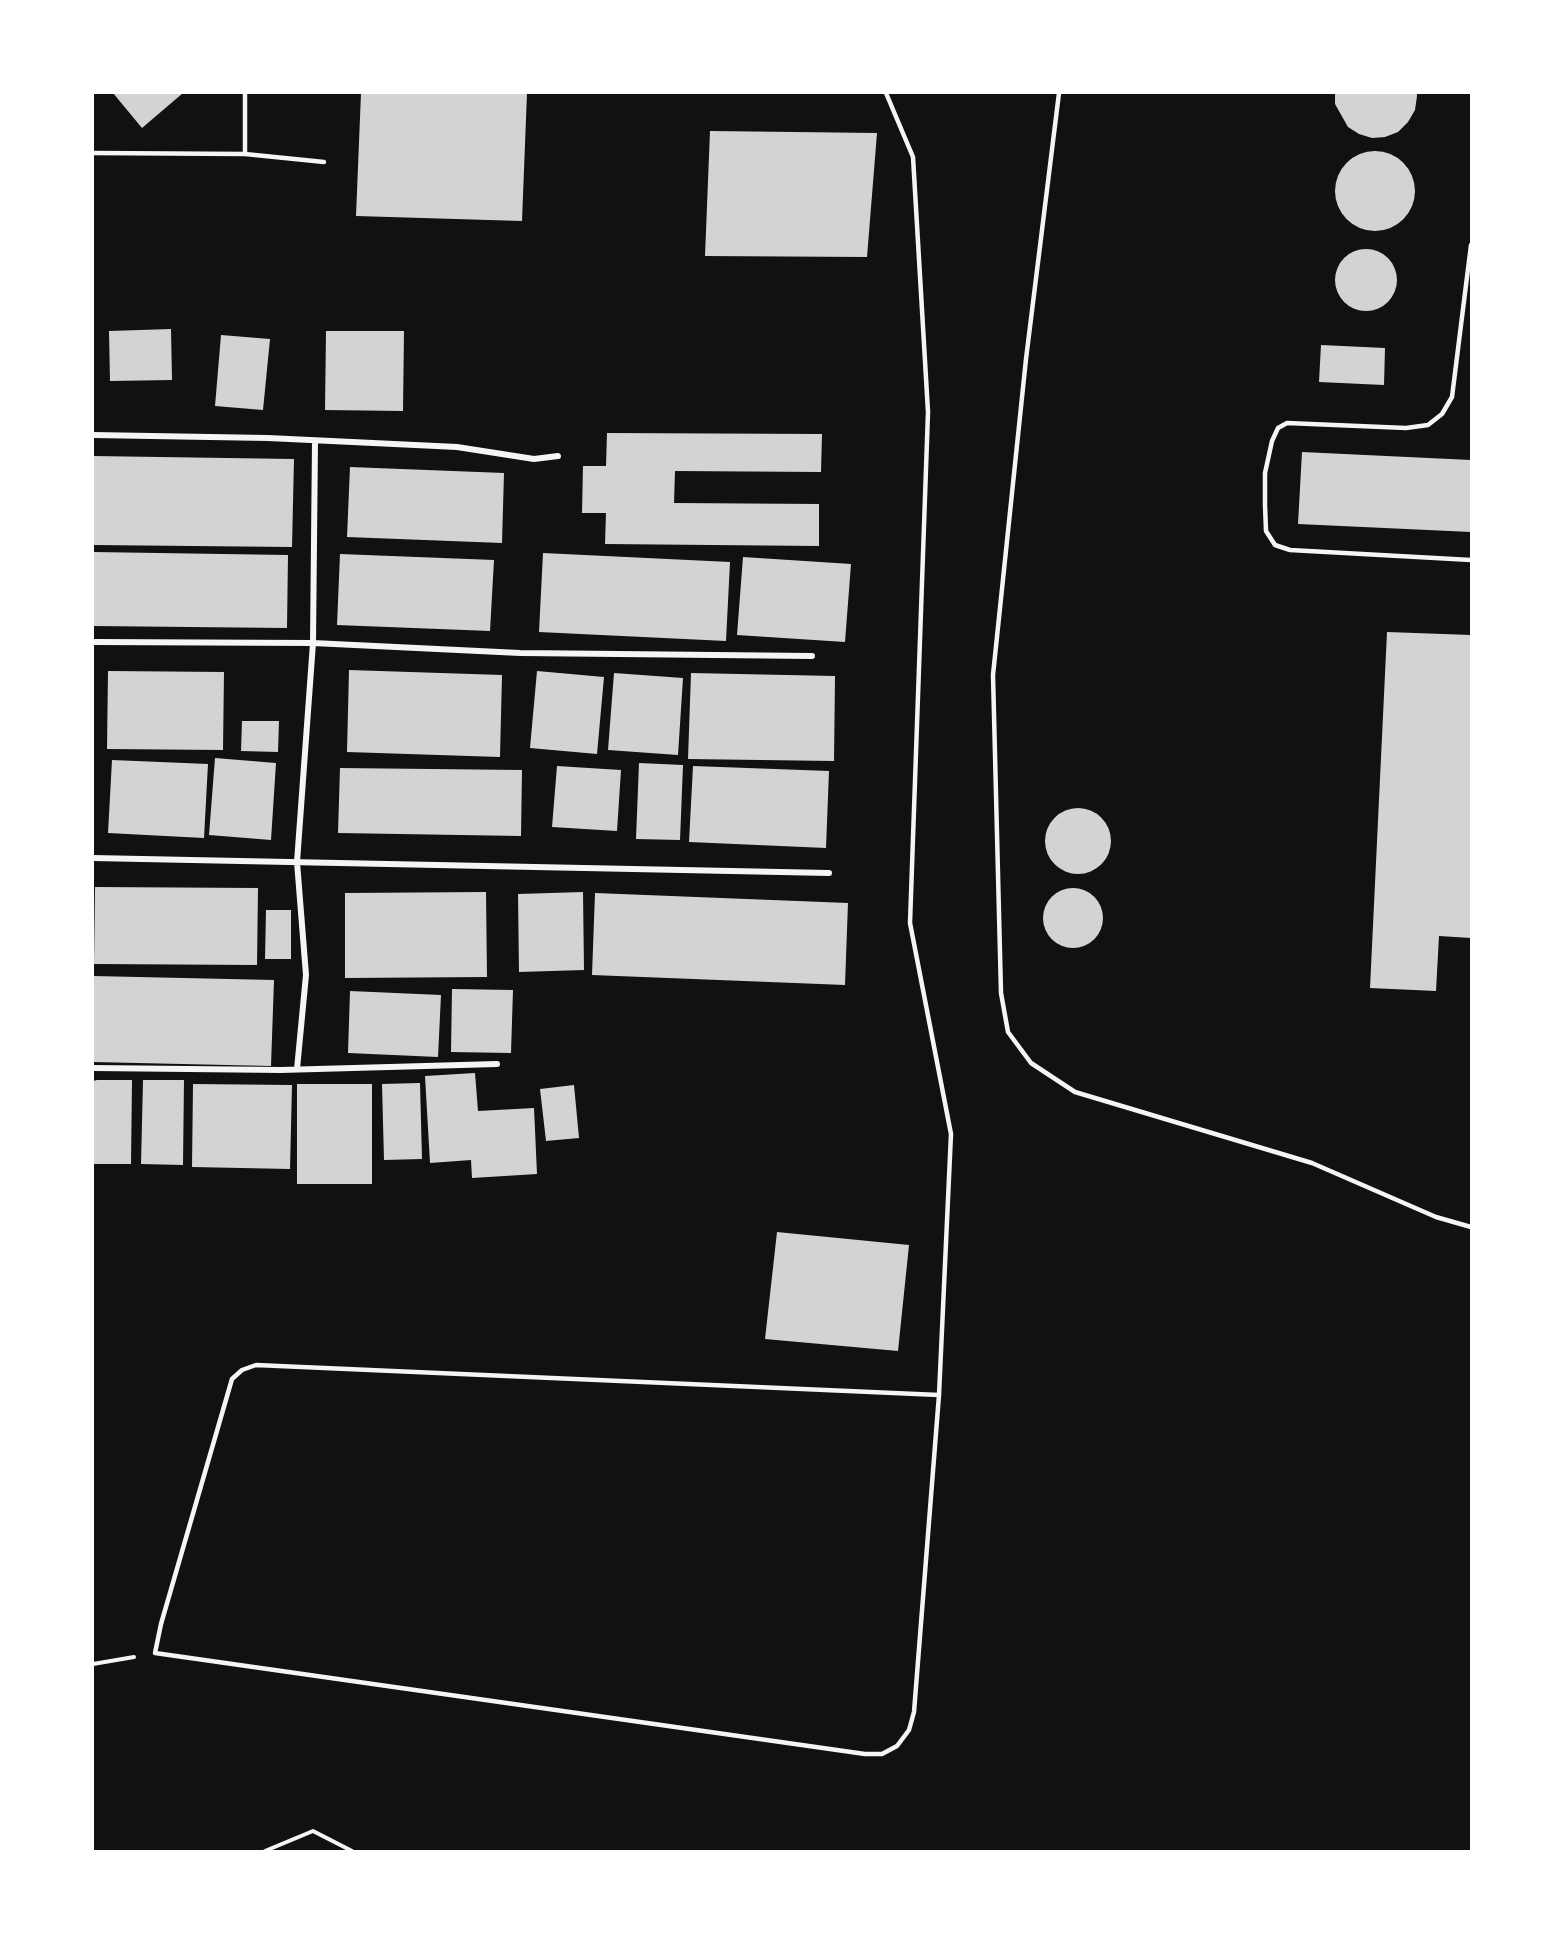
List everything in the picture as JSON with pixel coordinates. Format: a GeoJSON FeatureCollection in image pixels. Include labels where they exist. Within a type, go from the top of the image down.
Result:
{"type":"FeatureCollection","features":[{"type":"Feature","properties":{"kind":"street"},"geometry":{"type":"LineString","coordinates":[[93,435],[457,447],[534,459],[558,456]]}},
{"type":"Feature","properties":{"kind":"street"},"geometry":{"type":"LineString","coordinates":[[297,1069],[306,975],[297,862],[313,643],[315,441]]}},
{"type":"Feature","properties":{"kind":"street"},"geometry":{"type":"LineString","coordinates":[[93,642],[313,643],[520,653],[812,656]]}},
{"type":"Feature","properties":{"kind":"street"},"geometry":{"type":"LineString","coordinates":[[93,858],[829,873]]}},
{"type":"Feature","properties":{"kind":"street"},"geometry":{"type":"LineString","coordinates":[[93,1068],[297,1069],[497,1064]]}},
{"type":"Feature","properties":{"kind":"lane"},"geometry":{"type":"LineString","coordinates":[[245,93],[245,154]]}},
{"type":"Feature","properties":{"kind":"lane"},"geometry":{"type":"LineString","coordinates":[[886,93],[913,157],[928,412],[910,922],[951,1134],[939,1395],[914,1712],[909,1730],[897,1746],[882,1754],[865,1754],[155,1653],[161,1624],[232,1379],[242,1370],[256,1365],[939,1395]]}},
{"type":"Feature","properties":{"kind":"lane"},"geometry":{"type":"LineString","coordinates":[[1059,93],[1026,358],[993,675],[1000,993],[1008,1032],[1031,1063],[1075,1092],[1312,1163],[1436,1217],[1471,1227]]}},
{"type":"Feature","properties":{"kind":"lane"},"geometry":{"type":"LineString","coordinates":[[93,153],[245,154],[324,162]]}},
{"type":"Feature","properties":{"kind":"lane"},"geometry":{"type":"LineString","coordinates":[[1471,245],[1452,397],[1442,414],[1428,425],[1406,428],[1287,423],[1278,428],[1272,441],[1265,473],[1265,505],[1266,531],[1275,545],[1290,550],[1471,560]]}},
{"type":"Feature","properties":{"kind":"path"},"geometry":{"type":"LineString","coordinates":[[93,1664],[155,1653]]}},
{"type":"Feature","properties":{"kind":"path"},"geometry":{"type":"LineString","coordinates":[[265,1851],[313,1832],[352,1851]]}},
{"type":"Feature","properties":{"kind":"building"},"geometry":{"type":"Polygon","coordinates":[[[113,93],[183,93],[142,128],[113,93]]]}},
{"type":"Feature","properties":{"kind":"building"},"geometry":{"type":"Polygon","coordinates":[[[361,93],[527,93],[522,221],[356,216],[361,93]]]}},
{"type":"Feature","properties":{"kind":"building"},"geometry":{"type":"Polygon","coordinates":[[[1335,93],[1417,93],[1417,96],[1415,110],[1398,132],[1385,137],[1372,138],[1348,127],[1335,104],[1335,93]]]}},
{"type":"Feature","properties":{"kind":"building"},"geometry":{"type":"Polygon","coordinates":[[[710,131],[877,133],[867,257],[705,256],[710,131]]]}},
{"type":"Feature","properties":{"kind":"building"},"geometry":{"type":"Polygon","coordinates":[[[1375,151],[1390,154],[1403,163],[1412,176],[1415,191],[1412,206],[1403,219],[1390,228],[1375,231],[1360,228],[1347,219],[1338,206],[1335,191],[1338,176],[1347,163],[1360,154],[1375,151]]]}},
{"type":"Feature","properties":{"kind":"building"},"geometry":{"type":"Polygon","coordinates":[[[1366,249],[1378,251],[1388,258],[1395,268],[1397,280],[1395,292],[1388,302],[1378,309],[1366,311],[1354,309],[1344,302],[1337,292],[1335,280],[1337,268],[1344,258],[1354,251],[1366,249]]]}},
{"type":"Feature","properties":{"kind":"building"},"geometry":{"type":"Polygon","coordinates":[[[171,329],[172,380],[110,381],[109,331],[171,329]]]}},
{"type":"Feature","properties":{"kind":"building"},"geometry":{"type":"Polygon","coordinates":[[[326,331],[404,331],[403,411],[325,410],[326,331]]]}},
{"type":"Feature","properties":{"kind":"building"},"geometry":{"type":"Polygon","coordinates":[[[221,335],[270,339],[263,410],[215,406],[221,335]]]}},
{"type":"Feature","properties":{"kind":"building"},"geometry":{"type":"Polygon","coordinates":[[[1321,345],[1385,348],[1384,385],[1319,382],[1321,345]]]}},
{"type":"Feature","properties":{"kind":"building"},"geometry":{"type":"Polygon","coordinates":[[[607,433],[822,434],[821,472],[675,471],[674,503],[819,504],[819,546],[605,544],[606,513],[582,513],[583,466],[606,466],[607,433]]]}},
{"type":"Feature","properties":{"kind":"building"},"geometry":{"type":"Polygon","coordinates":[[[1302,452],[1471,460],[1471,532],[1298,524],[1302,452]]]}},
{"type":"Feature","properties":{"kind":"building"},"geometry":{"type":"Polygon","coordinates":[[[93,456],[294,459],[292,547],[93,545],[93,456]]]}},
{"type":"Feature","properties":{"kind":"building"},"geometry":{"type":"Polygon","coordinates":[[[350,467],[504,473],[502,543],[347,537],[350,467]]]}},
{"type":"Feature","properties":{"kind":"building"},"geometry":{"type":"Polygon","coordinates":[[[93,552],[288,555],[287,628],[93,626],[93,552]]]}},
{"type":"Feature","properties":{"kind":"building"},"geometry":{"type":"Polygon","coordinates":[[[543,553],[730,562],[726,641],[539,632],[543,553]]]}},
{"type":"Feature","properties":{"kind":"building"},"geometry":{"type":"Polygon","coordinates":[[[340,554],[494,560],[490,631],[337,625],[340,554]]]}},
{"type":"Feature","properties":{"kind":"building"},"geometry":{"type":"Polygon","coordinates":[[[743,557],[851,564],[845,642],[737,635],[743,557]]]}},
{"type":"Feature","properties":{"kind":"building"},"geometry":{"type":"Polygon","coordinates":[[[1387,632],[1471,635],[1471,938],[1439,936],[1436,991],[1370,988],[1387,632]]]}},
{"type":"Feature","properties":{"kind":"building"},"geometry":{"type":"Polygon","coordinates":[[[349,670],[502,675],[500,757],[347,752],[349,670]]]}},
{"type":"Feature","properties":{"kind":"building"},"geometry":{"type":"Polygon","coordinates":[[[108,671],[224,672],[223,750],[107,749],[108,671]]]}},
{"type":"Feature","properties":{"kind":"building"},"geometry":{"type":"Polygon","coordinates":[[[537,671],[604,677],[597,754],[530,748],[537,671]]]}},
{"type":"Feature","properties":{"kind":"building"},"geometry":{"type":"Polygon","coordinates":[[[614,673],[683,678],[678,755],[608,750],[614,673]]]}},
{"type":"Feature","properties":{"kind":"building"},"geometry":{"type":"Polygon","coordinates":[[[691,673],[835,676],[834,761],[688,759],[691,673]]]}},
{"type":"Feature","properties":{"kind":"building"},"geometry":{"type":"Polygon","coordinates":[[[242,721],[279,721],[278,752],[241,751],[242,721]]]}},
{"type":"Feature","properties":{"kind":"building"},"geometry":{"type":"Polygon","coordinates":[[[215,758],[276,763],[271,840],[209,835],[215,758]]]}},
{"type":"Feature","properties":{"kind":"building"},"geometry":{"type":"Polygon","coordinates":[[[112,760],[208,764],[204,838],[108,833],[112,760]]]}},
{"type":"Feature","properties":{"kind":"building"},"geometry":{"type":"Polygon","coordinates":[[[639,763],[683,765],[680,840],[636,839],[639,763]]]}},
{"type":"Feature","properties":{"kind":"building"},"geometry":{"type":"Polygon","coordinates":[[[557,766],[621,770],[617,831],[552,827],[557,766]]]}},
{"type":"Feature","properties":{"kind":"building"},"geometry":{"type":"Polygon","coordinates":[[[693,766],[829,771],[826,848],[689,842],[693,766]]]}},
{"type":"Feature","properties":{"kind":"building"},"geometry":{"type":"Polygon","coordinates":[[[340,768],[522,770],[521,836],[338,833],[340,768]]]}},
{"type":"Feature","properties":{"kind":"building"},"geometry":{"type":"Polygon","coordinates":[[[1078,808],[1090,811],[1101,818],[1108,829],[1111,841],[1108,853],[1101,864],[1090,871],[1078,874],[1066,871],[1055,864],[1048,853],[1045,841],[1048,829],[1055,818],[1066,811],[1078,808]]]}},
{"type":"Feature","properties":{"kind":"building"},"geometry":{"type":"Polygon","coordinates":[[[95,887],[258,888],[257,965],[94,964],[95,887]]]}},
{"type":"Feature","properties":{"kind":"building"},"geometry":{"type":"Polygon","coordinates":[[[1067,888],[1079,888],[1090,893],[1098,901],[1103,918],[1101,930],[1090,943],[1079,948],[1067,948],[1056,943],[1048,935],[1043,924],[1043,912],[1048,901],[1056,893],[1067,888]]]}},
{"type":"Feature","properties":{"kind":"building"},"geometry":{"type":"Polygon","coordinates":[[[486,892],[487,977],[345,978],[345,893],[486,892]]]}},
{"type":"Feature","properties":{"kind":"building"},"geometry":{"type":"Polygon","coordinates":[[[583,892],[584,970],[519,972],[518,894],[583,892]]]}},
{"type":"Feature","properties":{"kind":"building"},"geometry":{"type":"Polygon","coordinates":[[[595,893],[848,903],[845,985],[592,975],[595,893]]]}},
{"type":"Feature","properties":{"kind":"building"},"geometry":{"type":"Polygon","coordinates":[[[266,910],[291,910],[291,959],[265,959],[266,910]]]}},
{"type":"Feature","properties":{"kind":"building"},"geometry":{"type":"Polygon","coordinates":[[[93,976],[274,980],[271,1066],[93,1062],[93,976]]]}},
{"type":"Feature","properties":{"kind":"building"},"geometry":{"type":"Polygon","coordinates":[[[452,989],[513,990],[511,1053],[451,1052],[452,989]]]}},
{"type":"Feature","properties":{"kind":"building"},"geometry":{"type":"Polygon","coordinates":[[[350,991],[441,995],[438,1057],[348,1053],[350,991]]]}},
{"type":"Feature","properties":{"kind":"building"},"geometry":{"type":"Polygon","coordinates":[[[475,1073],[478,1111],[534,1108],[537,1174],[472,1178],[471,1160],[430,1163],[425,1076],[475,1073]]]}},
{"type":"Feature","properties":{"kind":"building"},"geometry":{"type":"Polygon","coordinates":[[[132,1080],[131,1164],[93,1164],[93,1081],[132,1080]]]}},
{"type":"Feature","properties":{"kind":"building"},"geometry":{"type":"Polygon","coordinates":[[[143,1080],[184,1080],[183,1165],[141,1164],[143,1080]]]}},
{"type":"Feature","properties":{"kind":"building"},"geometry":{"type":"Polygon","coordinates":[[[420,1083],[422,1159],[384,1160],[382,1084],[420,1083]]]}},
{"type":"Feature","properties":{"kind":"building"},"geometry":{"type":"Polygon","coordinates":[[[193,1084],[292,1085],[290,1169],[192,1167],[193,1084]]]}},
{"type":"Feature","properties":{"kind":"building"},"geometry":{"type":"Polygon","coordinates":[[[297,1084],[372,1084],[372,1184],[297,1184],[297,1084]]]}},
{"type":"Feature","properties":{"kind":"building"},"geometry":{"type":"Polygon","coordinates":[[[574,1085],[579,1138],[546,1141],[540,1089],[574,1085]]]}},
{"type":"Feature","properties":{"kind":"building"},"geometry":{"type":"Polygon","coordinates":[[[777,1232],[909,1245],[898,1351],[765,1339],[777,1232]]]}}]}
